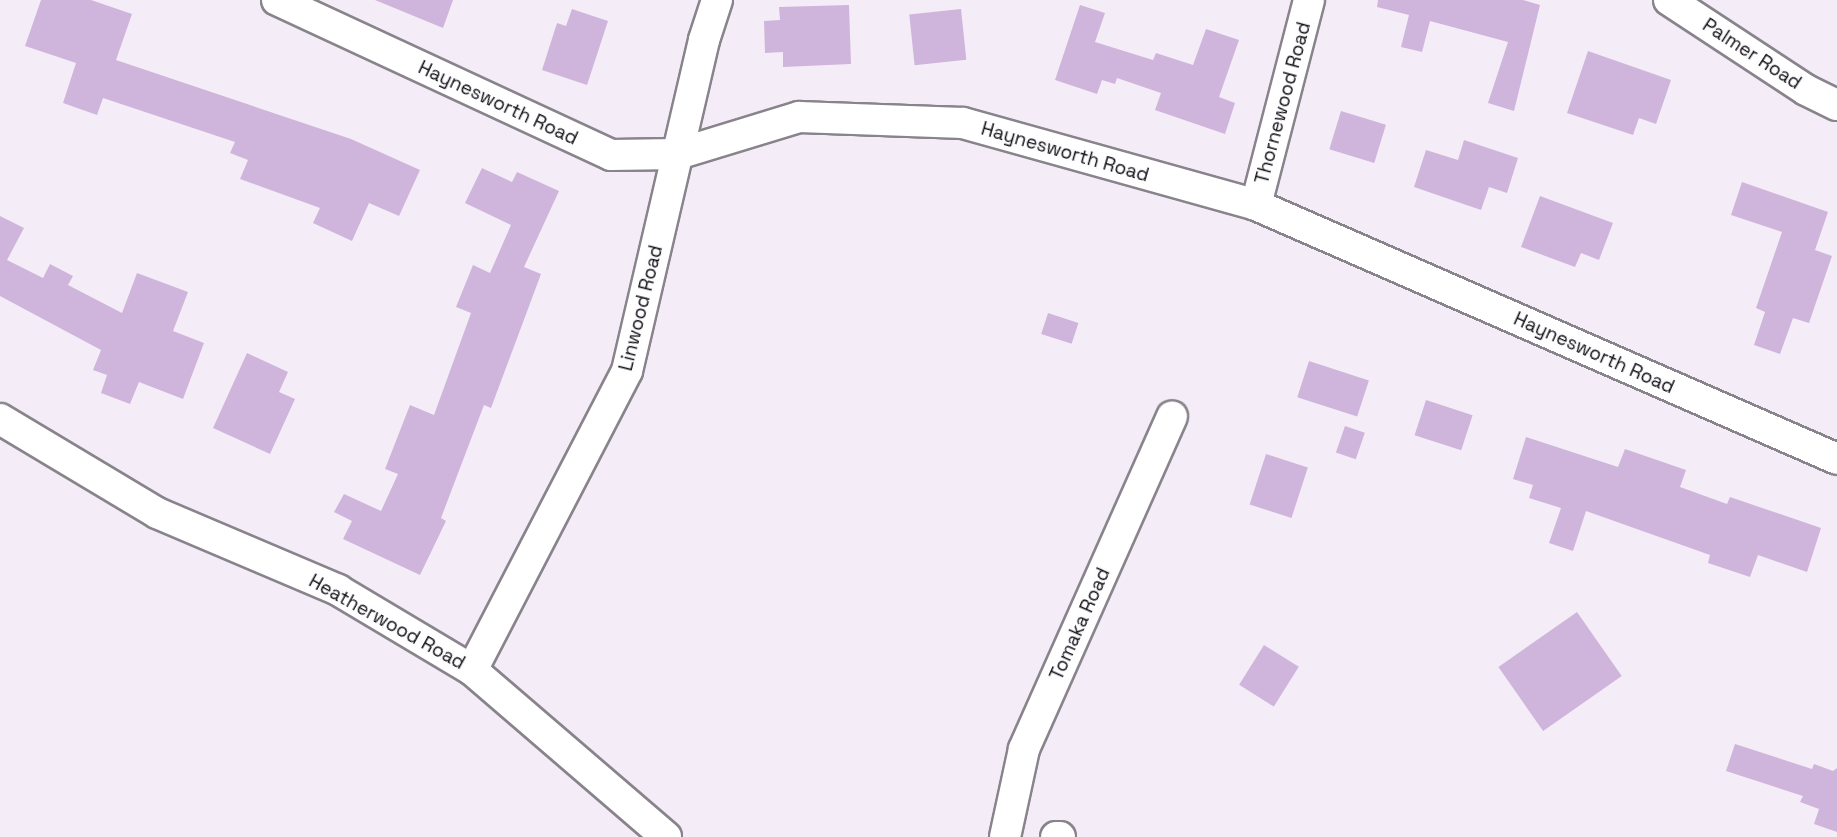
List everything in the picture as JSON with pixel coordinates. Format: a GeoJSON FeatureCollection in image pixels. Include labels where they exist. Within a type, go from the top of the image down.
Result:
{"type":"FeatureCollection","features":[{"type":"Feature","properties":{"kind":"street","name":"Haynesworth Road"},"geometry":{"type":"LineString","coordinates":[[277,0],[611,155],[678,154],[799,117],[963,123],[1256,205],[1837,459]]}},
{"type":"Feature","properties":{"kind":"street","name":"Linwood Road"},"geometry":{"type":"LineString","coordinates":[[472,670],[627,372],[717,0]]}},
{"type":"Feature","properties":{"kind":"street","name":"Thornewood Road"},"geometry":{"type":"LineString","coordinates":[[1256,205],[1309,0]]}},
{"type":"Feature","properties":{"kind":"street","name":"Palmer Road"},"geometry":{"type":"LineString","coordinates":[[1669,0],[1806,90],[1837,105]]}},
{"type":"Feature","properties":{"kind":"street","name":"Tomaka Road"},"geometry":{"type":"LineString","coordinates":[[1005,837],[1024,749],[1172,416]]}},
{"type":"Feature","properties":{"kind":"street","name":"Heatherwood Road"},"geometry":{"type":"LineString","coordinates":[[0,419],[157,513],[338,590],[472,670],[666,837]]}},
{"type":"Feature","properties":{"kind":"building"},"geometry":{"type":"Polygon","coordinates":[[[41,0],[91,0],[132,14],[116,60],[351,139],[420,170],[399,216],[369,203],[352,241],[313,223],[320,208],[240,179],[248,160],[230,153],[235,142],[103,98],[97,115],[63,103],[76,63],[25,46],[41,0]]]}},
{"type":"Feature","properties":{"kind":"building"},"geometry":{"type":"Polygon","coordinates":[[[375,0],[453,0],[443,28],[375,0]]]}},
{"type":"Feature","properties":{"kind":"building"},"geometry":{"type":"Polygon","coordinates":[[[1378,0],[1523,0],[1540,5],[1514,111],[1488,103],[1508,42],[1430,21],[1422,52],[1401,47],[1409,15],[1377,7],[1378,0]]]}},
{"type":"Feature","properties":{"kind":"building"},"geometry":{"type":"Polygon","coordinates":[[[849,5],[851,64],[783,67],[783,52],[765,53],[764,21],[780,20],[779,7],[849,5]]]}},
{"type":"Feature","properties":{"kind":"building"},"geometry":{"type":"Polygon","coordinates":[[[1080,5],[1105,13],[1095,42],[1153,60],[1156,53],[1193,65],[1206,29],[1239,40],[1219,97],[1235,103],[1225,134],[1155,110],[1161,93],[1117,78],[1115,84],[1102,80],[1097,94],[1055,80],[1080,5]]]}},
{"type":"Feature","properties":{"kind":"building"},"geometry":{"type":"Polygon","coordinates":[[[572,9],[608,21],[587,85],[542,70],[557,23],[566,26],[572,9]]]}},
{"type":"Feature","properties":{"kind":"building"},"geometry":{"type":"Polygon","coordinates":[[[961,9],[966,60],[915,65],[909,14],[961,9]]]}},
{"type":"Feature","properties":{"kind":"building"},"geometry":{"type":"Polygon","coordinates":[[[1588,51],[1671,80],[1656,124],[1639,118],[1633,135],[1567,113],[1588,51]]]}},
{"type":"Feature","properties":{"kind":"building"},"geometry":{"type":"Polygon","coordinates":[[[1341,111],[1386,125],[1374,163],[1329,149],[1341,111]]]}},
{"type":"Feature","properties":{"kind":"building"},"geometry":{"type":"Polygon","coordinates":[[[1464,140],[1518,158],[1507,193],[1489,187],[1481,210],[1414,187],[1426,150],[1458,160],[1464,140]]]}},
{"type":"Feature","properties":{"kind":"building"},"geometry":{"type":"Polygon","coordinates":[[[482,168],[512,182],[517,172],[559,191],[524,267],[541,274],[491,408],[484,405],[441,518],[446,521],[420,575],[343,539],[352,521],[334,512],[344,494],[381,511],[398,474],[385,469],[410,405],[434,415],[471,313],[456,307],[473,265],[490,273],[511,225],[465,203],[482,168]]]}},
{"type":"Feature","properties":{"kind":"building"},"geometry":{"type":"Polygon","coordinates":[[[1742,182],[1828,212],[1815,250],[1832,256],[1809,323],[1793,318],[1780,354],[1754,345],[1765,312],[1756,308],[1782,232],[1731,215],[1742,182]]]}},
{"type":"Feature","properties":{"kind":"building"},"geometry":{"type":"Polygon","coordinates":[[[1540,196],[1613,223],[1599,260],[1581,253],[1575,267],[1521,247],[1540,196]]]}},
{"type":"Feature","properties":{"kind":"building"},"geometry":{"type":"Polygon","coordinates":[[[0,216],[24,228],[7,260],[43,278],[50,264],[73,276],[68,285],[122,313],[137,273],[188,292],[173,331],[204,343],[183,399],[139,382],[130,404],[101,393],[107,375],[93,370],[101,350],[0,296],[0,216]]]}},
{"type":"Feature","properties":{"kind":"building"},"geometry":{"type":"Polygon","coordinates":[[[1048,313],[1078,323],[1072,344],[1041,334],[1048,313]]]}},
{"type":"Feature","properties":{"kind":"building"},"geometry":{"type":"Polygon","coordinates":[[[247,353],[288,372],[279,392],[295,399],[270,454],[213,428],[247,353]]]}},
{"type":"Feature","properties":{"kind":"building"},"geometry":{"type":"Polygon","coordinates":[[[1309,361],[1369,380],[1357,417],[1297,397],[1309,361]]]}},
{"type":"Feature","properties":{"kind":"building"},"geometry":{"type":"Polygon","coordinates":[[[1426,400],[1473,415],[1461,450],[1415,435],[1426,400]]]}},
{"type":"Feature","properties":{"kind":"building"},"geometry":{"type":"Polygon","coordinates":[[[1345,426],[1365,433],[1356,459],[1336,452],[1345,426]]]}},
{"type":"Feature","properties":{"kind":"building"},"geometry":{"type":"Polygon","coordinates":[[[1526,437],[1618,467],[1625,449],[1686,470],[1680,487],[1727,504],[1730,497],[1821,528],[1807,572],[1758,555],[1750,577],[1708,563],[1710,555],[1586,511],[1573,551],[1549,543],[1561,508],[1529,498],[1533,485],[1513,479],[1526,437]]]}},
{"type":"Feature","properties":{"kind":"building"},"geometry":{"type":"Polygon","coordinates":[[[1266,454],[1308,468],[1291,518],[1250,504],[1266,454]]]}},
{"type":"Feature","properties":{"kind":"building"},"geometry":{"type":"Polygon","coordinates":[[[1577,612],[1622,676],[1543,731],[1498,667],[1577,612]]]}},
{"type":"Feature","properties":{"kind":"building"},"geometry":{"type":"Polygon","coordinates":[[[1264,645],[1299,667],[1274,707],[1239,685],[1264,645]]]}},
{"type":"Feature","properties":{"kind":"building"},"geometry":{"type":"Polygon","coordinates":[[[1735,744],[1812,769],[1814,764],[1833,771],[1837,768],[1837,832],[1814,824],[1819,809],[1800,802],[1803,796],[1726,771],[1735,744]]]}}]}
